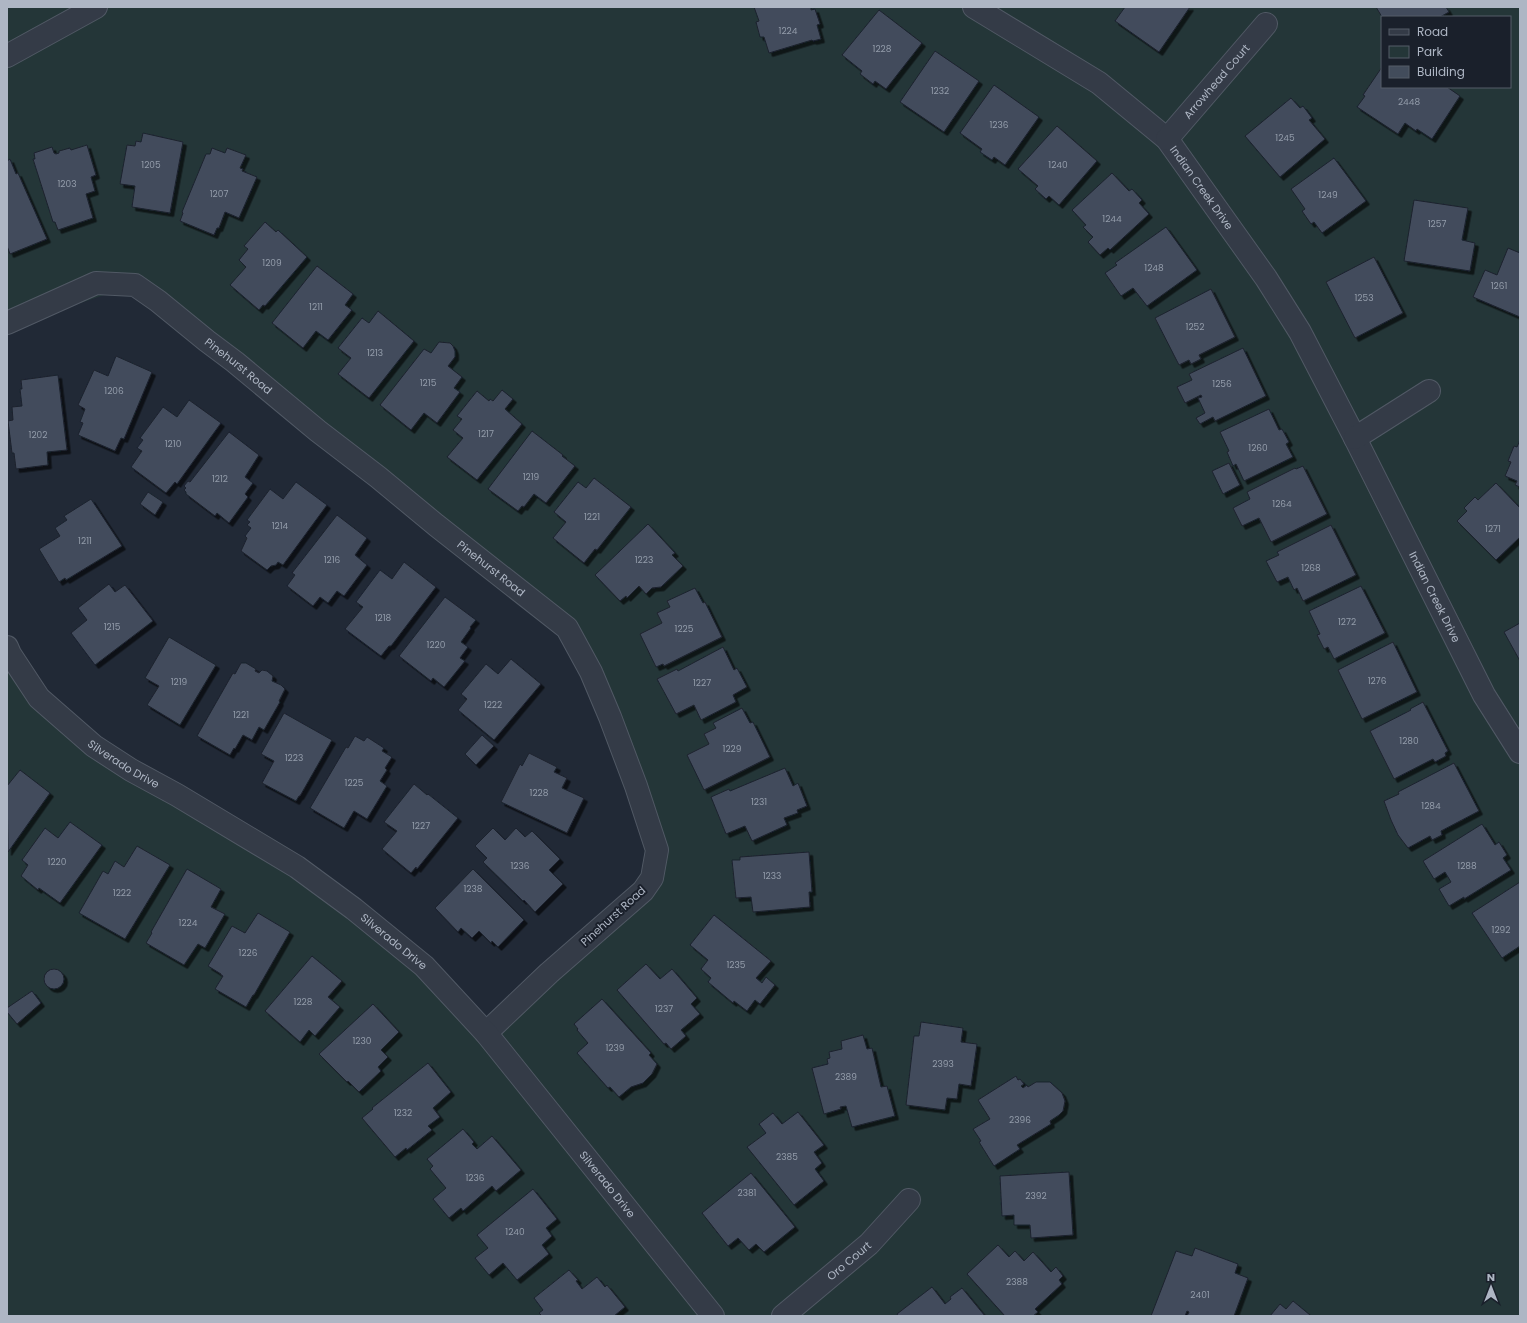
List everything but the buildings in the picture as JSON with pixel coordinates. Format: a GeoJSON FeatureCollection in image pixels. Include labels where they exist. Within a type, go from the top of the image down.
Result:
{"type":"FeatureCollection","features":[{"type":"Feature","properties":{"kind":"street"},"geometry":{"type":"LineString","coordinates":[[7,56],[96,7]]}},
{"type":"Feature","properties":{"kind":"street","name":"Indian Creek Drive"},"geometry":{"type":"LineString","coordinates":[[974,7],[1099,83],[1167,138],[1266,278],[1300,332],[1484,695],[1520,752]]}},
{"type":"Feature","properties":{"kind":"street","name":"Arrowhead Court"},"geometry":{"type":"LineString","coordinates":[[1167,138],[1266,24]]}},
{"type":"Feature","properties":{"kind":"street","name":"Pinehurst Road"},"geometry":{"type":"LineString","coordinates":[[7,323],[96,283],[134,285],[236,362],[318,431],[568,628],[591,672],[636,786],[657,850],[652,878],[642,891],[549,973],[486,1033]]}},
{"type":"Feature","properties":{"kind":"street"},"geometry":{"type":"LineString","coordinates":[[1355,438],[1429,391]]}},
{"type":"Feature","properties":{"kind":"street","name":"Silverado Drive"},"geometry":{"type":"LineString","coordinates":[[8,652],[39,698],[94,746],[131,770],[197,806],[297,867],[354,909],[424,966],[486,1033],[713,1316]]}},
{"type":"Feature","properties":{"kind":"street","name":"Oro Court"},"geometry":{"type":"LineString","coordinates":[[783,1316],[869,1244],[909,1200]]}},
{"type":"Feature","properties":{"kind":"green space"},"geometry":{"type":"Polygon","coordinates":[[[7,7],[1520,7],[1520,1316],[7,1316],[7,645],[43,702],[307,873],[485,1034],[655,867],[574,634],[150,301],[129,294],[107,294],[7,328],[7,7]]]}}]}
